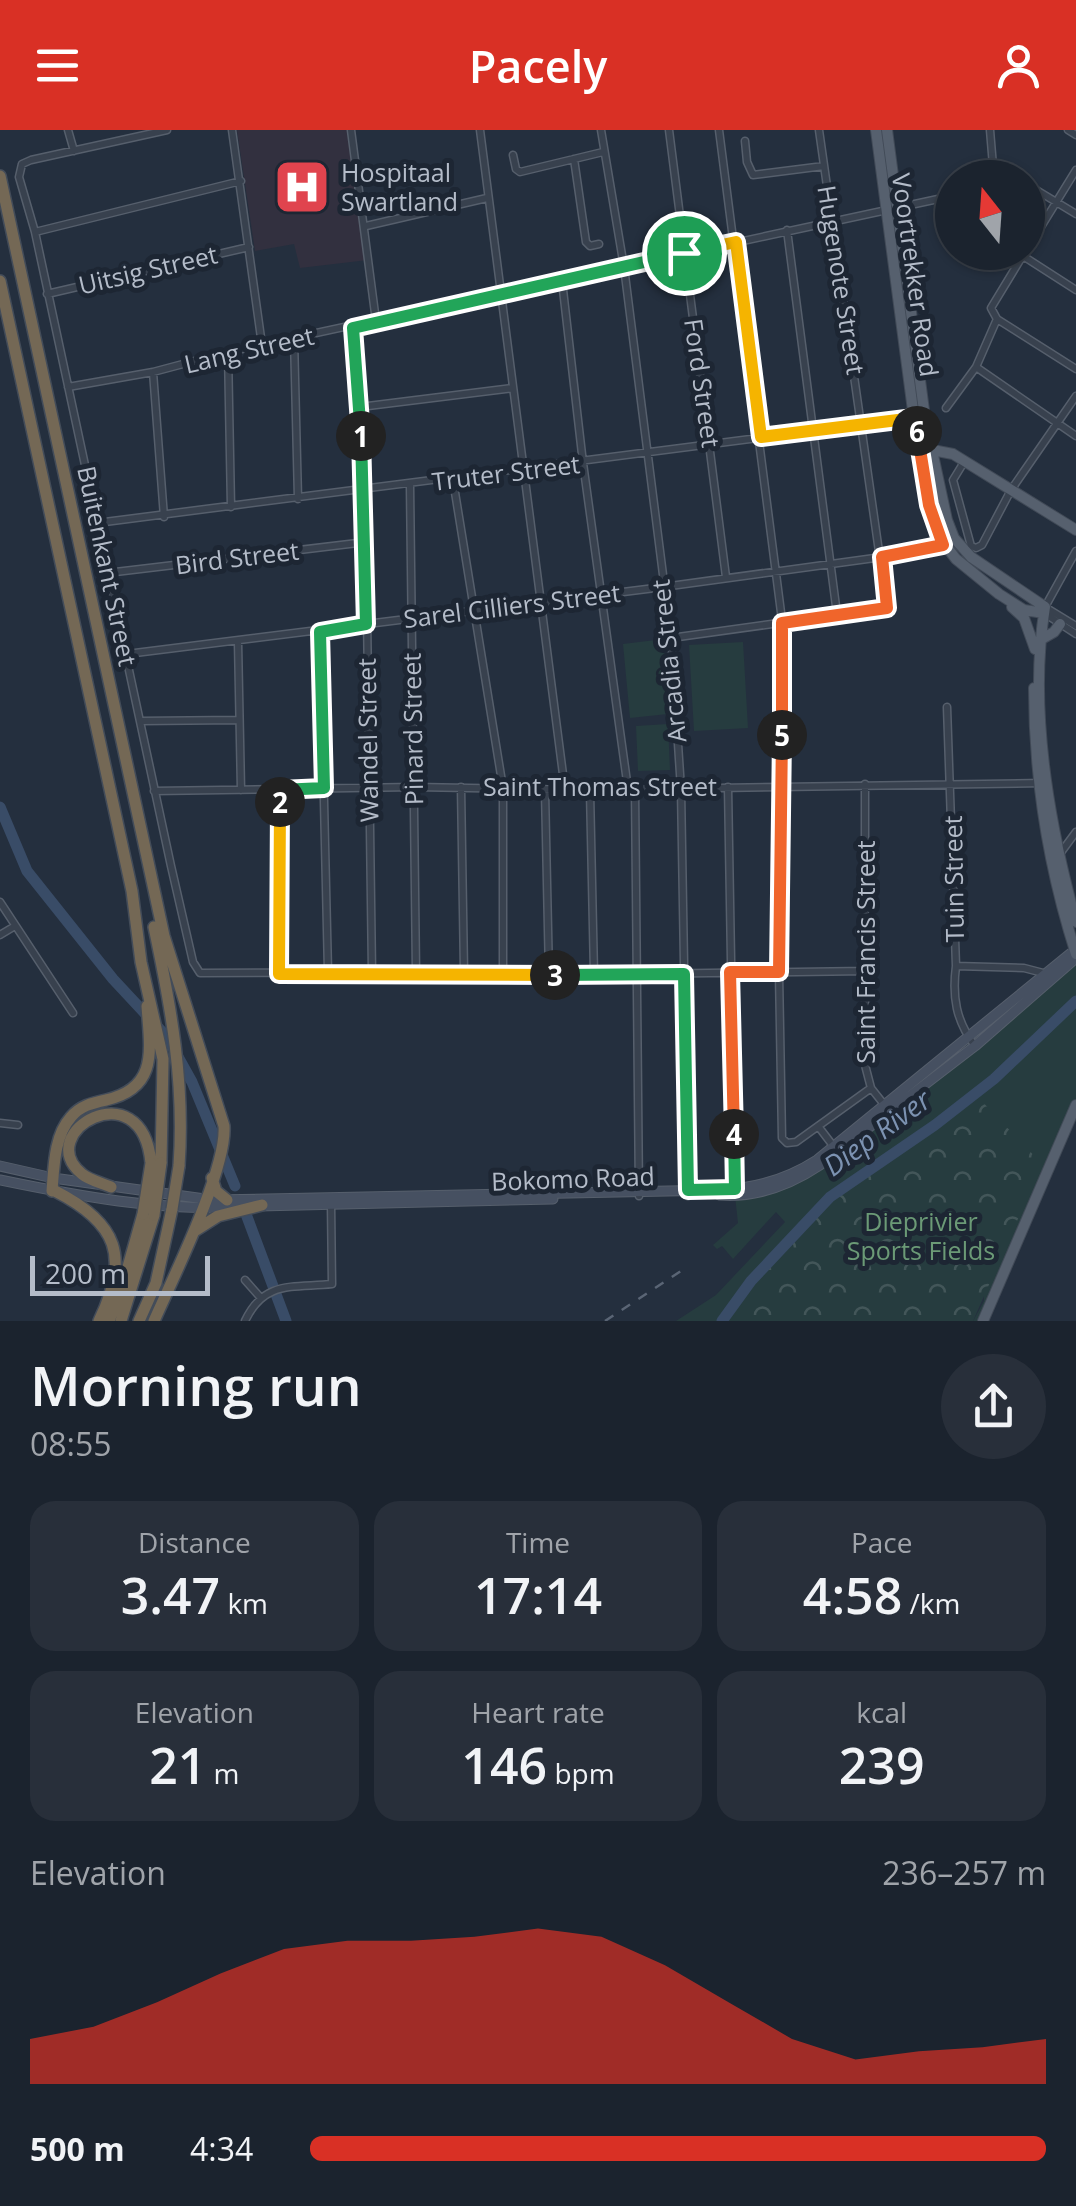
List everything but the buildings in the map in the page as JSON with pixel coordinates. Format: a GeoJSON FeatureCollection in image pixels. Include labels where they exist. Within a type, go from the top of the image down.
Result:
{"type":"FeatureCollection","features":[{"type":"Feature","properties":{"kind":"highway"},"geometry":{"type":"LineString","coordinates":[[0,176],[164,936],[216,1092],[224,1136],[193,1233],[154,1321]]}},
{"type":"Feature","properties":{"kind":"highway"},"geometry":{"type":"LineString","coordinates":[[0,281],[132,891],[156,1057],[156,1163],[148,1214],[121,1321]]}},
{"type":"Feature","properties":{"kind":"highway"},"geometry":{"type":"LineString","coordinates":[[139,1321],[156,1282],[172,1209],[183,1118],[174,1019],[153,924],[147,848]]}},
{"type":"Feature","properties":{"kind":"highway"},"geometry":{"type":"LineString","coordinates":[[98,1321],[116,1264],[104,1228],[88,1208],[53,1187],[58,1140],[70,1118],[84,1106],[122,1096],[156,1057]]}},
{"type":"Feature","properties":{"kind":"highway"},"geometry":{"type":"LineString","coordinates":[[111,1187],[84,1176],[73,1165],[72,1133],[86,1119],[109,1113],[128,1118],[146,1136],[156,1163]]}},
{"type":"Feature","properties":{"kind":"highway"},"geometry":{"type":"LineString","coordinates":[[214,1172],[216,1191],[226,1200]]}},
{"type":"Feature","properties":{"kind":"highway"},"geometry":{"type":"LineString","coordinates":[[193,1233],[218,1216],[262,1206]]}},
{"type":"Feature","properties":{"kind":"highway"},"geometry":{"type":"LineString","coordinates":[[109,1321],[148,1214]]}},
{"type":"Feature","properties":{"kind":"main road","name":"Voortrekker Road"},"geometry":{"type":"LineString","coordinates":[[876,130],[914,418],[954,538]]}},
{"type":"Feature","properties":{"kind":"main road","name":"Voortrekker Road"},"geometry":{"type":"LineString","coordinates":[[888,130],[932,515],[943,545]]}},
{"type":"Feature","properties":{"kind":"main road"},"geometry":{"type":"LineString","coordinates":[[926,450],[944,450],[965,460],[1076,530]]}},
{"type":"Feature","properties":{"kind":"main road"},"geometry":{"type":"LineString","coordinates":[[954,538],[984,568],[1042,608]]}},
{"type":"Feature","properties":{"kind":"main road"},"geometry":{"type":"LineString","coordinates":[[943,545],[1024,618],[1037,645]]}},
{"type":"Feature","properties":{"kind":"main road"},"geometry":{"type":"LineString","coordinates":[[998,594],[1024,610],[1042,608]]}},
{"type":"Feature","properties":{"kind":"main road"},"geometry":{"type":"LineString","coordinates":[[1042,608],[1037,645],[1041,783],[1076,953]]}},
{"type":"Feature","properties":{"kind":"main road"},"geometry":{"type":"LineString","coordinates":[[1037,645],[1060,624]]}},
{"type":"Feature","properties":{"kind":"main road"},"geometry":{"type":"LineString","coordinates":[[1056,858],[1076,922]]}},
{"type":"Feature","properties":{"kind":"main road","name":"Bokomo Road"},"geometry":{"type":"LineString","coordinates":[[972,1041],[1076,953]]}},
{"type":"Feature","properties":{"kind":"main road","name":"Bokomo Road"},"geometry":{"type":"LineString","coordinates":[[53,1187],[111,1187],[203,1204],[226,1200],[735,1192],[786,1178],[835,1150],[1076,953]]}},
{"type":"Feature","properties":{"kind":"main road"},"geometry":{"type":"LineString","coordinates":[[983,1321],[1076,1104]]}},
{"type":"Feature","properties":{"kind":"main road"},"geometry":{"type":"LineString","coordinates":[[0,1166],[53,1187]]}},
{"type":"Feature","properties":{"kind":"main road"},"geometry":{"type":"LineString","coordinates":[[0,1180],[53,1187]]}},
{"type":"Feature","properties":{"kind":"main road","name":"Bokomo Road"},"geometry":{"type":"LineString","coordinates":[[53,1187],[203,1204],[262,1206],[331,1201]]}},
{"type":"Feature","properties":{"kind":"street"},"geometry":{"type":"LineString","coordinates":[[68,130],[74,150],[167,130]]}},
{"type":"Feature","properties":{"kind":"street"},"geometry":{"type":"LineString","coordinates":[[232,130],[262,345]]}},
{"type":"Feature","properties":{"kind":"street"},"geometry":{"type":"LineString","coordinates":[[352,130],[376,321]]}},
{"type":"Feature","properties":{"kind":"street"},"geometry":{"type":"LineString","coordinates":[[480,130],[564,790]]}},
{"type":"Feature","properties":{"kind":"street","name":"Arcadia Street"},"geometry":{"type":"LineString","coordinates":[[601,130],[624,267],[671,638],[681,788],[688,1193]]}},
{"type":"Feature","properties":{"kind":"street","name":"Ford Street"},"geometry":{"type":"LineString","coordinates":[[669,130],[726,577]]}},
{"type":"Feature","properties":{"kind":"street"},"geometry":{"type":"LineString","coordinates":[[719,130],[782,623],[779,972],[780,1117],[784,1141],[796,1142],[871,1088]]}},
{"type":"Feature","properties":{"kind":"street","name":"Hugenote Street"},"geometry":{"type":"LineString","coordinates":[[819,130],[887,608],[837,614]]}},
{"type":"Feature","properties":{"kind":"street"},"geometry":{"type":"LineString","coordinates":[[990,130],[992,160]]}},
{"type":"Feature","properties":{"kind":"street"},"geometry":{"type":"LineString","coordinates":[[1068,130],[1076,135]]}},
{"type":"Feature","properties":{"kind":"street"},"geometry":{"type":"LineString","coordinates":[[744,140],[746,162],[753,175],[824,166]]}},
{"type":"Feature","properties":{"kind":"street","name":"Buitenkant Street"},"geometry":{"type":"LineString","coordinates":[[74,150],[22,164],[20,177],[196,968],[210,975],[279,974]]}},
{"type":"Feature","properties":{"kind":"street"},"geometry":{"type":"LineString","coordinates":[[514,155],[520,172],[604,152]]}},
{"type":"Feature","properties":{"kind":"street"},"geometry":{"type":"LineString","coordinates":[[574,159],[586,242],[590,246],[600,244]]}},
{"type":"Feature","properties":{"kind":"street"},"geometry":{"type":"LineString","coordinates":[[1045,218],[1076,170]]}},
{"type":"Feature","properties":{"kind":"street"},"geometry":{"type":"LineString","coordinates":[[35,232],[241,181]]}},
{"type":"Feature","properties":{"kind":"street"},"geometry":{"type":"LineString","coordinates":[[1045,194],[1076,214]]}},
{"type":"Feature","properties":{"kind":"street"},"geometry":{"type":"LineString","coordinates":[[366,226],[487,198]]}},
{"type":"Feature","properties":{"kind":"street","name":"Lang Street"},"geometry":{"type":"LineString","coordinates":[[68,387],[154,372],[228,352],[935,199]]}},
{"type":"Feature","properties":{"kind":"street"},"geometry":{"type":"LineString","coordinates":[[671,638],[837,614],[787,230]]}},
{"type":"Feature","properties":{"kind":"street","name":"Uitsig Street"},"geometry":{"type":"LineString","coordinates":[[48,294],[249,247]]}},
{"type":"Feature","properties":{"kind":"street"},"geometry":{"type":"LineString","coordinates":[[1045,267],[1076,290]]}},
{"type":"Feature","properties":{"kind":"street"},"geometry":{"type":"LineString","coordinates":[[1014,270],[991,308],[997,319],[1076,369]]}},
{"type":"Feature","properties":{"kind":"street"},"geometry":{"type":"LineString","coordinates":[[562,282],[601,594],[632,789],[639,1194]]}},
{"type":"Feature","properties":{"kind":"street"},"geometry":{"type":"LineString","coordinates":[[946,408],[976,367],[997,319]]}},
{"type":"Feature","properties":{"kind":"street","name":"Wandel Street"},"geometry":{"type":"LineString","coordinates":[[353,328],[366,542],[372,972]]}},
{"type":"Feature","properties":{"kind":"street"},"geometry":{"type":"LineString","coordinates":[[294,338],[298,499]]}},
{"type":"Feature","properties":{"kind":"street"},"geometry":{"type":"LineString","coordinates":[[228,352],[231,507]]}},
{"type":"Feature","properties":{"kind":"street"},"geometry":{"type":"LineString","coordinates":[[976,367],[1076,436]]}},
{"type":"Feature","properties":{"kind":"street"},"geometry":{"type":"LineString","coordinates":[[154,372],[164,516]]}},
{"type":"Feature","properties":{"kind":"street"},"geometry":{"type":"LineString","coordinates":[[360,407],[513,388]]}},
{"type":"Feature","properties":{"kind":"street"},"geometry":{"type":"LineString","coordinates":[[965,460],[953,480],[971,546],[976,548],[982,545],[1012,490],[1076,396]]}},
{"type":"Feature","properties":{"kind":"street","name":"Truter Street"},"geometry":{"type":"LineString","coordinates":[[97,523],[914,418]]}},
{"type":"Feature","properties":{"kind":"street"},"geometry":{"type":"LineString","coordinates":[[453,480],[504,788],[503,975]]}},
{"type":"Feature","properties":{"kind":"street","name":"Pinard Street"},"geometry":{"type":"LineString","coordinates":[[410,485],[416,972]]}},
{"type":"Feature","properties":{"kind":"street","name":"Sarel Cilliers Street"},"geometry":{"type":"LineString","coordinates":[[127,654],[663,588],[882,557],[943,545],[954,538]]}},
{"type":"Feature","properties":{"kind":"street","name":"Bird Street"},"geometry":{"type":"LineString","coordinates":[[107,573],[366,542]]}},
{"type":"Feature","properties":{"kind":"street"},"geometry":{"type":"LineString","coordinates":[[1042,608],[1076,551]]}},
{"type":"Feature","properties":{"kind":"street"},"geometry":{"type":"LineString","coordinates":[[1042,608],[1076,634]]}},
{"type":"Feature","properties":{"kind":"street"},"geometry":{"type":"LineString","coordinates":[[1042,608],[1076,626]]}},
{"type":"Feature","properties":{"kind":"street"},"geometry":{"type":"LineString","coordinates":[[320,632],[328,972]]}},
{"type":"Feature","properties":{"kind":"street"},"geometry":{"type":"LineString","coordinates":[[238,641],[241,790]]}},
{"type":"Feature","properties":{"kind":"street","name":"Tuin Street"},"geometry":{"type":"LineString","coordinates":[[948,706],[954,982],[957,1016],[972,1041]]}},
{"type":"Feature","properties":{"kind":"street"},"geometry":{"type":"LineString","coordinates":[[141,721],[238,720]]}},
{"type":"Feature","properties":{"kind":"street","name":"Saint Thomas Street"},"geometry":{"type":"LineString","coordinates":[[154,791],[415,786],[545,791],[1041,783]]}},
{"type":"Feature","properties":{"kind":"street","name":"Saint Francis Street"},"geometry":{"type":"LineString","coordinates":[[865,784],[865,1065],[871,1088],[888,1109]]}},
{"type":"Feature","properties":{"kind":"street"},"geometry":{"type":"LineString","coordinates":[[728,786],[735,1192]]}},
{"type":"Feature","properties":{"kind":"street"},"geometry":{"type":"LineString","coordinates":[[460,787],[464,972]]}},
{"type":"Feature","properties":{"kind":"street"},"geometry":{"type":"LineString","coordinates":[[280,790],[279,974],[866,971]]}},
{"type":"Feature","properties":{"kind":"street"},"geometry":{"type":"LineString","coordinates":[[590,790],[594,974]]}},
{"type":"Feature","properties":{"kind":"street"},"geometry":{"type":"LineString","coordinates":[[545,791],[549,975]]}},
{"type":"Feature","properties":{"kind":"street"},"geometry":{"type":"LineString","coordinates":[[1056,858],[1076,832]]}},
{"type":"Feature","properties":{"kind":"street"},"geometry":{"type":"LineString","coordinates":[[0,902],[73,1013]]}},
{"type":"Feature","properties":{"kind":"street"},"geometry":{"type":"LineString","coordinates":[[0,935],[14,926]]}},
{"type":"Feature","properties":{"kind":"street"},"geometry":{"type":"LineString","coordinates":[[956,966],[1024,968],[1047,974]]}},
{"type":"Feature","properties":{"kind":"street"},"geometry":{"type":"LineString","coordinates":[[954,982],[968,968]]}},
{"type":"Feature","properties":{"kind":"street"},"geometry":{"type":"LineString","coordinates":[[0,1123],[18,1125]]}},
{"type":"Feature","properties":{"kind":"street"},"geometry":{"type":"LineString","coordinates":[[818,1126],[835,1150]]}},
{"type":"Feature","properties":{"kind":"street"},"geometry":{"type":"LineString","coordinates":[[245,1321],[264,1295],[286,1286],[332,1284],[331,1201]]}},
{"type":"Feature","properties":{"kind":"street"},"geometry":{"type":"LineString","coordinates":[[244,1280],[264,1295]]}},
{"type":"Feature","properties":{"kind":"shaded area","name":"Hospitaal Swartland"},"geometry":{"type":"Polygon","coordinates":[[[237,130],[350,130],[368,260],[300,268],[294,244],[255,251],[237,130]]]}},
{"type":"Feature","properties":{"kind":"green space"},"geometry":{"type":"Polygon","coordinates":[[[664,639],[668,714],[630,718],[623,644],[664,639]]]}},
{"type":"Feature","properties":{"kind":"green space"},"geometry":{"type":"Polygon","coordinates":[[[743,642],[748,728],[694,731],[689,645],[743,642]]]}},
{"type":"Feature","properties":{"kind":"green space"},"geometry":{"type":"Polygon","coordinates":[[[668,724],[670,770],[638,771],[636,726],[668,724]]]}},
{"type":"Feature","properties":{"kind":"green space"},"geometry":{"type":"Polygon","coordinates":[[[1076,958],[1076,1105],[983,1321],[973,1321],[984,1301],[975,1094],[830,1197],[751,1281],[722,1321],[676,1321],[716,1295],[785,1222],[776,1212],[733,1259],[722,1246],[717,1249],[713,1245],[738,1223],[735,1196],[765,1190],[891,1112],[1076,958]]]}},
{"type":"Feature","properties":{"kind":"green space","name":"Dieprivier Sports Fields"},"geometry":{"type":"Polygon","coordinates":[[[975,1094],[1042,1164],[973,1321],[722,1321],[751,1281],[830,1197],[975,1094]]]}},
{"type":"Feature","properties":{"kind":"waterway"},"geometry":{"type":"LineString","coordinates":[[0,807],[27,871],[113,979],[167,1037],[192,1082],[235,1186]]}},
{"type":"Feature","properties":{"kind":"waterway","name":"Diep River"},"geometry":{"type":"LineString","coordinates":[[722,1321],[751,1281],[830,1197],[994,1079],[1076,1001]]}},
{"type":"Feature","properties":{"kind":"waterway"},"geometry":{"type":"LineString","coordinates":[[246,1214],[286,1321]]}},
{"type":"Feature","properties":{"kind":"railway"},"geometry":{"type":"LineString","coordinates":[[605,1321],[687,1267]]}},
{"type":"Feature","properties":{"kind":"place","name":"Hospitaal Swartland"},"geometry":{"type":"Point","coordinates":[302,187]}},
{"type":"Feature","properties":{"kind":"route"},"geometry":{"type":"LineString","coordinates":[[736,242],[761,437],[914,418],[929,505],[943,545],[882,557],[887,608],[782,623],[779,972],[730,972],[735,1189],[726,1190],[688,1190],[684,974],[279,974],[280,790],[324,788],[320,632],[366,624],[364,491],[353,328],[684,253],[736,242]]}}]}
